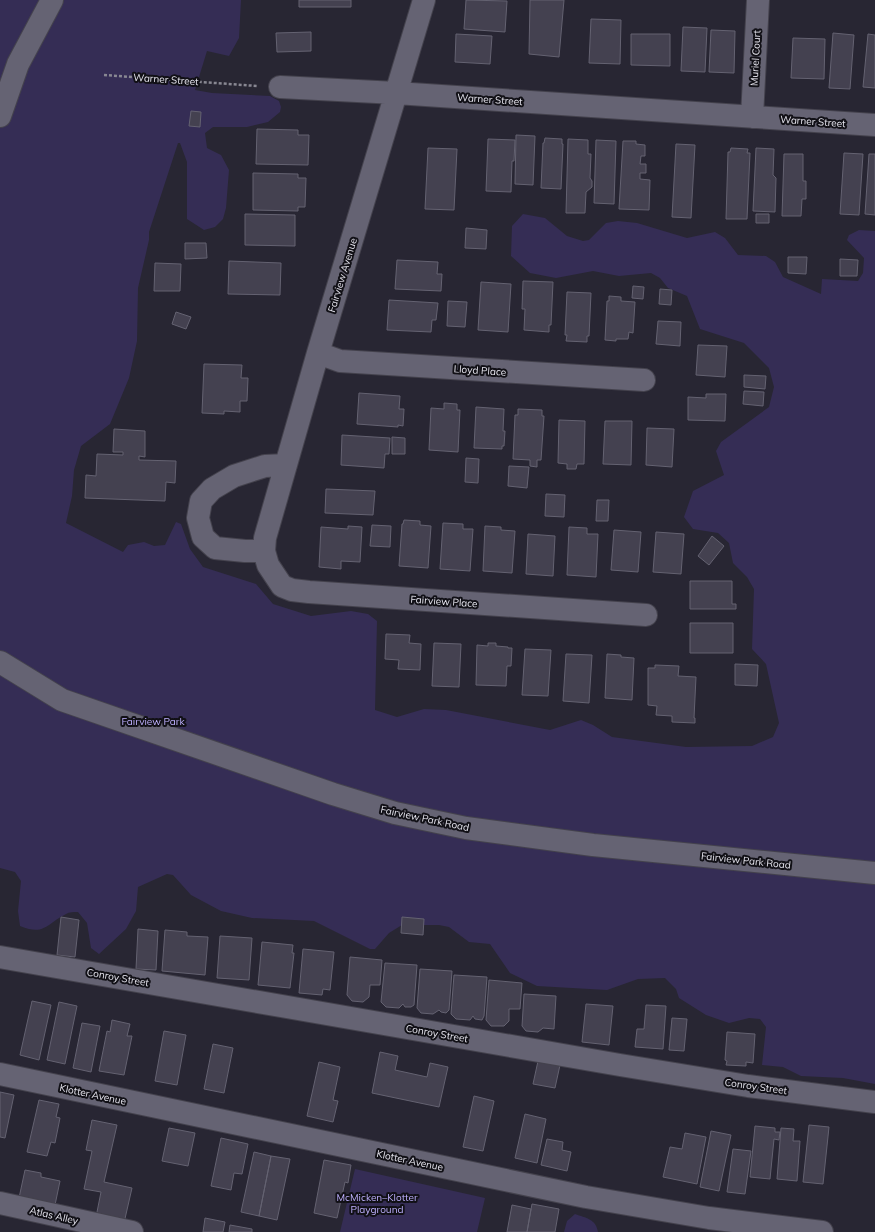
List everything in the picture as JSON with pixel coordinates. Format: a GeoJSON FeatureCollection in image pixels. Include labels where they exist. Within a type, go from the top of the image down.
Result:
{"type":"FeatureCollection","features":[{"type":"Feature","properties":{"kind":"street"},"geometry":{"type":"LineString","coordinates":[[0,116],[18,64],[52,0]]}},
{"type":"Feature","properties":{"kind":"street","name":"Fairview Avenue"},"geometry":{"type":"LineString","coordinates":[[264,551],[265,538],[318,352],[424,0]]}},
{"type":"Feature","properties":{"kind":"street","name":"Muriel Court"},"geometry":{"type":"LineString","coordinates":[[752,117],[758,0]]}},
{"type":"Feature","properties":{"kind":"street","name":"Warner Street"},"geometry":{"type":"LineString","coordinates":[[280,87],[396,93],[875,125]]}},
{"type":"Feature","properties":{"kind":"street","name":"Lloyd Place"},"geometry":{"type":"LineString","coordinates":[[318,352],[340,361],[644,380]]}},
{"type":"Feature","properties":{"kind":"street"},"geometry":{"type":"LineString","coordinates":[[264,551],[215,548],[203,537],[198,518],[200,501],[212,489],[234,476],[265,466],[286,466]]}},
{"type":"Feature","properties":{"kind":"street","name":"Fairview Place"},"geometry":{"type":"LineString","coordinates":[[264,551],[268,564],[276,578],[282,586],[292,590],[646,615]]}},
{"type":"Feature","properties":{"kind":"street","name":"Fairview Park Road"},"geometry":{"type":"LineString","coordinates":[[0,662],[62,700],[332,794],[396,813],[466,828],[592,845],[875,873]]}},
{"type":"Feature","properties":{"kind":"street","name":"Conroy Street"},"geometry":{"type":"LineString","coordinates":[[0,957],[748,1086],[875,1102]]}},
{"type":"Feature","properties":{"kind":"street","name":"Klotter Avenue"},"geometry":{"type":"LineString","coordinates":[[0,1074],[586,1197],[709,1218],[822,1232]]}},
{"type":"Feature","properties":{"kind":"street","name":"Atlas Alley"},"geometry":{"type":"LineString","coordinates":[[0,1203],[132,1232]]}},
{"type":"Feature","properties":{"kind":"path","name":"Warner Street"},"geometry":{"type":"LineString","coordinates":[[104,75],[280,87]]}},
{"type":"Feature","properties":{"kind":"green space","name":"Fairview Park"},"geometry":{"type":"Polygon","coordinates":[[[0,0],[241,0],[239,38],[229,56],[207,51],[195,90],[212,93],[270,96],[279,101],[281,107],[280,112],[268,122],[247,127],[213,127],[205,133],[207,148],[221,155],[229,170],[226,208],[223,219],[215,227],[204,230],[187,219],[187,162],[180,143],[178,143],[149,232],[149,240],[138,288],[137,341],[129,378],[110,424],[81,446],[74,470],[72,496],[66,523],[123,552],[128,545],[144,542],[154,546],[165,545],[176,522],[181,524],[190,549],[203,567],[256,584],[273,604],[311,616],[351,611],[368,614],[377,621],[375,710],[397,717],[424,709],[446,710],[550,730],[581,720],[593,725],[612,737],[686,747],[752,746],[773,737],[779,723],[766,664],[752,649],[754,589],[747,577],[733,563],[729,543],[718,533],[693,529],[684,517],[693,491],[724,475],[716,451],[721,442],[769,407],[774,387],[769,368],[744,343],[700,329],[687,296],[668,288],[660,278],[651,273],[619,276],[593,271],[556,278],[530,273],[511,256],[512,226],[523,214],[545,218],[567,236],[583,241],[589,240],[606,223],[618,221],[637,223],[687,238],[715,232],[725,238],[738,255],[766,256],[775,262],[783,277],[821,294],[822,279],[858,281],[863,273],[864,258],[847,240],[849,235],[859,230],[875,231],[875,1084],[843,1078],[801,1076],[783,1067],[762,1065],[766,1027],[760,1019],[749,1018],[729,1023],[706,1015],[679,998],[676,989],[665,978],[638,979],[607,990],[537,986],[510,973],[490,944],[469,942],[449,927],[439,925],[402,925],[389,933],[375,949],[370,949],[314,921],[252,918],[221,911],[191,895],[173,875],[167,874],[138,887],[136,911],[126,929],[99,954],[91,948],[87,923],[78,912],[67,913],[45,928],[35,930],[20,926],[18,911],[21,881],[15,872],[0,868],[0,0]]]}},
{"type":"Feature","properties":{"kind":"green space","name":"McMicken–Klotter Playground"},"geometry":{"type":"Polygon","coordinates":[[[355,1169],[485,1198],[477,1232],[340,1232],[355,1169]]]}},
{"type":"Feature","properties":{"kind":"green space"},"geometry":{"type":"Polygon","coordinates":[[[575,1214],[587,1218],[593,1222],[598,1232],[564,1232],[567,1221],[575,1214]]]}},
{"type":"Feature","properties":{"kind":"building"},"geometry":{"type":"Polygon","coordinates":[[[299,0],[351,0],[351,7],[299,7],[299,0]]]}},
{"type":"Feature","properties":{"kind":"building"},"geometry":{"type":"Polygon","coordinates":[[[466,0],[507,1],[505,32],[464,29],[466,0]]]}},
{"type":"Feature","properties":{"kind":"building"},"geometry":{"type":"Polygon","coordinates":[[[530,0],[564,0],[559,57],[529,54],[530,0]]]}},
{"type":"Feature","properties":{"kind":"building"},"geometry":{"type":"Polygon","coordinates":[[[591,19],[621,20],[620,64],[589,63],[591,19]]]}},
{"type":"Feature","properties":{"kind":"building"},"geometry":{"type":"Polygon","coordinates":[[[683,27],[707,28],[705,72],[681,71],[683,27]]]}},
{"type":"Feature","properties":{"kind":"building"},"geometry":{"type":"Polygon","coordinates":[[[711,30],[735,31],[734,73],[709,72],[711,30]]]}},
{"type":"Feature","properties":{"kind":"building"},"geometry":{"type":"Polygon","coordinates":[[[311,32],[311,51],[277,52],[276,33],[311,32]]]}},
{"type":"Feature","properties":{"kind":"building"},"geometry":{"type":"Polygon","coordinates":[[[833,33],[854,35],[850,89],[829,88],[833,33]]]}},
{"type":"Feature","properties":{"kind":"building"},"geometry":{"type":"Polygon","coordinates":[[[456,34],[492,36],[490,64],[455,62],[456,34]]]}},
{"type":"Feature","properties":{"kind":"building"},"geometry":{"type":"Polygon","coordinates":[[[631,34],[670,34],[670,66],[631,65],[631,34]]]}},
{"type":"Feature","properties":{"kind":"building"},"geometry":{"type":"Polygon","coordinates":[[[868,34],[875,35],[875,88],[863,87],[868,34]]]}},
{"type":"Feature","properties":{"kind":"building"},"geometry":{"type":"Polygon","coordinates":[[[793,38],[825,39],[824,79],[791,78],[793,38]]]}},
{"type":"Feature","properties":{"kind":"building"},"geometry":{"type":"Polygon","coordinates":[[[191,111],[201,112],[200,127],[189,126],[191,111]]]}},
{"type":"Feature","properties":{"kind":"building"},"geometry":{"type":"Polygon","coordinates":[[[257,129],[298,130],[298,135],[309,135],[308,165],[256,164],[257,129]]]}},
{"type":"Feature","properties":{"kind":"building"},"geometry":{"type":"Polygon","coordinates":[[[516,135],[535,136],[533,185],[515,184],[516,135]]]}},
{"type":"Feature","properties":{"kind":"building"},"geometry":{"type":"Polygon","coordinates":[[[545,138],[562,139],[561,189],[541,188],[543,143],[545,138]]]}},
{"type":"Feature","properties":{"kind":"building"},"geometry":{"type":"Polygon","coordinates":[[[488,139],[515,140],[514,161],[512,161],[511,192],[486,191],[488,139]]]}},
{"type":"Feature","properties":{"kind":"building"},"geometry":{"type":"Polygon","coordinates":[[[568,139],[588,140],[588,154],[591,154],[590,178],[592,181],[592,187],[586,192],[585,213],[566,213],[568,139]]]}},
{"type":"Feature","properties":{"kind":"building"},"geometry":{"type":"Polygon","coordinates":[[[596,140],[616,141],[614,204],[594,203],[596,140]]]}},
{"type":"Feature","properties":{"kind":"building"},"geometry":{"type":"Polygon","coordinates":[[[623,141],[636,141],[636,144],[645,145],[645,156],[641,156],[640,164],[646,164],[646,173],[640,173],[640,179],[650,180],[649,210],[619,209],[623,141]]]}},
{"type":"Feature","properties":{"kind":"building"},"geometry":{"type":"Polygon","coordinates":[[[676,144],[695,145],[691,218],[672,217],[676,144]]]}},
{"type":"Feature","properties":{"kind":"building"},"geometry":{"type":"Polygon","coordinates":[[[428,148],[457,149],[454,210],[425,209],[428,148]]]}},
{"type":"Feature","properties":{"kind":"building"},"geometry":{"type":"Polygon","coordinates":[[[731,148],[748,149],[747,153],[750,153],[747,219],[726,219],[728,152],[730,152],[731,148]]]}},
{"type":"Feature","properties":{"kind":"building"},"geometry":{"type":"Polygon","coordinates":[[[756,148],[774,149],[773,175],[776,178],[775,212],[753,211],[756,148]]]}},
{"type":"Feature","properties":{"kind":"building"},"geometry":{"type":"Polygon","coordinates":[[[844,153],[863,154],[859,215],[840,214],[844,153]]]}},
{"type":"Feature","properties":{"kind":"building"},"geometry":{"type":"Polygon","coordinates":[[[784,154],[803,154],[803,181],[806,181],[806,199],[802,199],[801,216],[782,216],[784,154]]]}},
{"type":"Feature","properties":{"kind":"building"},"geometry":{"type":"Polygon","coordinates":[[[869,154],[875,154],[875,215],[865,214],[869,154]]]}},
{"type":"Feature","properties":{"kind":"building"},"geometry":{"type":"Polygon","coordinates":[[[253,173],[298,174],[298,178],[306,178],[305,207],[298,207],[298,211],[253,210],[253,173]]]}},
{"type":"Feature","properties":{"kind":"building"},"geometry":{"type":"Polygon","coordinates":[[[245,214],[295,215],[295,246],[245,245],[245,214]]]}},
{"type":"Feature","properties":{"kind":"building"},"geometry":{"type":"Polygon","coordinates":[[[756,214],[769,214],[769,223],[756,223],[756,214]]]}},
{"type":"Feature","properties":{"kind":"building"},"geometry":{"type":"Polygon","coordinates":[[[466,228],[487,230],[486,249],[465,248],[466,228]]]}},
{"type":"Feature","properties":{"kind":"building"},"geometry":{"type":"Polygon","coordinates":[[[185,243],[206,243],[207,258],[185,259],[185,243]]]}},
{"type":"Feature","properties":{"kind":"building"},"geometry":{"type":"Polygon","coordinates":[[[788,257],[807,257],[806,274],[788,273],[788,257]]]}},
{"type":"Feature","properties":{"kind":"building"},"geometry":{"type":"Polygon","coordinates":[[[840,259],[858,260],[857,276],[840,276],[840,259]]]}},
{"type":"Feature","properties":{"kind":"building"},"geometry":{"type":"Polygon","coordinates":[[[397,260],[438,262],[437,274],[442,274],[441,291],[395,289],[397,260]]]}},
{"type":"Feature","properties":{"kind":"building"},"geometry":{"type":"Polygon","coordinates":[[[229,261],[281,263],[280,295],[228,294],[229,261]]]}},
{"type":"Feature","properties":{"kind":"building"},"geometry":{"type":"Polygon","coordinates":[[[155,263],[181,264],[180,291],[154,291],[155,263]]]}},
{"type":"Feature","properties":{"kind":"building"},"geometry":{"type":"Polygon","coordinates":[[[523,281],[553,282],[551,325],[549,325],[549,332],[524,330],[525,309],[522,309],[523,281]]]}},
{"type":"Feature","properties":{"kind":"building"},"geometry":{"type":"Polygon","coordinates":[[[481,282],[511,284],[508,332],[478,330],[481,282]]]}},
{"type":"Feature","properties":{"kind":"building"},"geometry":{"type":"Polygon","coordinates":[[[633,286],[644,287],[643,299],[632,298],[633,286]]]}},
{"type":"Feature","properties":{"kind":"building"},"geometry":{"type":"Polygon","coordinates":[[[660,289],[672,290],[671,305],[659,304],[660,289]]]}},
{"type":"Feature","properties":{"kind":"building"},"geometry":{"type":"Polygon","coordinates":[[[567,292],[591,293],[589,336],[587,336],[587,342],[566,341],[567,292]]]}},
{"type":"Feature","properties":{"kind":"building"},"geometry":{"type":"Polygon","coordinates":[[[609,296],[621,297],[621,301],[635,302],[633,333],[629,332],[628,339],[616,339],[616,341],[605,340],[607,301],[609,301],[609,296]]]}},
{"type":"Feature","properties":{"kind":"building"},"geometry":{"type":"Polygon","coordinates":[[[389,300],[438,303],[436,320],[432,320],[431,332],[387,330],[389,300]]]}},
{"type":"Feature","properties":{"kind":"building"},"geometry":{"type":"Polygon","coordinates":[[[448,301],[467,302],[465,327],[447,326],[448,301]]]}},
{"type":"Feature","properties":{"kind":"building"},"geometry":{"type":"Polygon","coordinates":[[[176,312],[191,317],[186,329],[172,324],[176,312]]]}},
{"type":"Feature","properties":{"kind":"building"},"geometry":{"type":"Polygon","coordinates":[[[658,321],[681,322],[680,346],[656,344],[658,321]]]}},
{"type":"Feature","properties":{"kind":"building"},"geometry":{"type":"Polygon","coordinates":[[[698,345],[727,346],[725,377],[696,375],[698,345]]]}},
{"type":"Feature","properties":{"kind":"building"},"geometry":{"type":"Polygon","coordinates":[[[204,364],[242,365],[241,378],[248,378],[247,401],[240,401],[240,412],[224,411],[224,414],[202,413],[204,364]]]}},
{"type":"Feature","properties":{"kind":"building"},"geometry":{"type":"Polygon","coordinates":[[[744,375],[766,376],[765,389],[744,387],[744,375]]]}},
{"type":"Feature","properties":{"kind":"building"},"geometry":{"type":"Polygon","coordinates":[[[744,391],[764,392],[763,406],[743,404],[744,391]]]}},
{"type":"Feature","properties":{"kind":"building"},"geometry":{"type":"Polygon","coordinates":[[[359,393],[400,396],[399,409],[404,409],[403,426],[398,425],[398,427],[357,424],[359,393]]]}},
{"type":"Feature","properties":{"kind":"building"},"geometry":{"type":"Polygon","coordinates":[[[706,394],[726,394],[725,421],[688,420],[688,397],[706,398],[706,394]]]}},
{"type":"Feature","properties":{"kind":"building"},"geometry":{"type":"Polygon","coordinates":[[[444,403],[457,404],[457,410],[460,410],[458,452],[429,450],[431,408],[444,409],[444,403]]]}},
{"type":"Feature","properties":{"kind":"building"},"geometry":{"type":"Polygon","coordinates":[[[476,407],[504,409],[503,431],[505,431],[504,446],[502,446],[502,449],[474,448],[476,407]]]}},
{"type":"Feature","properties":{"kind":"building"},"geometry":{"type":"Polygon","coordinates":[[[518,409],[542,410],[542,416],[544,416],[541,460],[537,460],[537,467],[530,466],[530,460],[513,459],[515,415],[518,415],[518,409]]]}},
{"type":"Feature","properties":{"kind":"building"},"geometry":{"type":"Polygon","coordinates":[[[559,420],[585,421],[584,464],[577,464],[576,469],[567,469],[567,464],[558,463],[559,420]]]}},
{"type":"Feature","properties":{"kind":"building"},"geometry":{"type":"Polygon","coordinates":[[[605,421],[632,421],[631,465],[603,464],[605,421]]]}},
{"type":"Feature","properties":{"kind":"building"},"geometry":{"type":"Polygon","coordinates":[[[647,428],[674,429],[672,467],[646,465],[647,428]]]}},
{"type":"Feature","properties":{"kind":"building"},"geometry":{"type":"Polygon","coordinates":[[[114,429],[145,431],[145,457],[139,456],[139,460],[176,461],[175,483],[166,482],[165,501],[85,498],[86,475],[96,476],[97,454],[123,455],[123,452],[113,452],[114,429]]]}},
{"type":"Feature","properties":{"kind":"building"},"geometry":{"type":"Polygon","coordinates":[[[342,435],[390,438],[389,454],[385,454],[384,468],[341,465],[342,435]]]}},
{"type":"Feature","properties":{"kind":"building"},"geometry":{"type":"Polygon","coordinates":[[[392,437],[405,438],[405,454],[392,454],[392,437]]]}},
{"type":"Feature","properties":{"kind":"building"},"geometry":{"type":"Polygon","coordinates":[[[466,458],[479,459],[478,483],[465,482],[466,458]]]}},
{"type":"Feature","properties":{"kind":"building"},"geometry":{"type":"Polygon","coordinates":[[[509,466],[529,467],[527,488],[508,486],[509,466]]]}},
{"type":"Feature","properties":{"kind":"building"},"geometry":{"type":"Polygon","coordinates":[[[326,489],[375,491],[373,515],[325,513],[326,489]]]}},
{"type":"Feature","properties":{"kind":"building"},"geometry":{"type":"Polygon","coordinates":[[[546,494],[565,495],[564,517],[545,516],[546,494]]]}},
{"type":"Feature","properties":{"kind":"building"},"geometry":{"type":"Polygon","coordinates":[[[597,500],[609,500],[608,521],[596,521],[597,500]]]}},
{"type":"Feature","properties":{"kind":"building"},"geometry":{"type":"Polygon","coordinates":[[[404,520],[420,521],[420,525],[431,526],[428,568],[399,566],[402,524],[404,520]]]}},
{"type":"Feature","properties":{"kind":"building"},"geometry":{"type":"Polygon","coordinates":[[[443,523],[463,524],[463,529],[473,529],[470,571],[440,569],[443,523]]]}},
{"type":"Feature","properties":{"kind":"building"},"geometry":{"type":"Polygon","coordinates":[[[372,525],[391,526],[390,547],[370,546],[372,525]]]}},
{"type":"Feature","properties":{"kind":"building"},"geometry":{"type":"Polygon","coordinates":[[[348,526],[362,527],[360,562],[341,561],[341,569],[319,567],[321,527],[348,529],[348,526]]]}},
{"type":"Feature","properties":{"kind":"building"},"geometry":{"type":"Polygon","coordinates":[[[485,526],[501,527],[501,530],[515,531],[512,573],[483,571],[485,526]]]}},
{"type":"Feature","properties":{"kind":"building"},"geometry":{"type":"Polygon","coordinates":[[[569,527],[587,528],[587,534],[598,534],[596,577],[567,575],[569,527]]]}},
{"type":"Feature","properties":{"kind":"building"},"geometry":{"type":"Polygon","coordinates":[[[614,530],[641,532],[638,572],[611,570],[614,530]]]}},
{"type":"Feature","properties":{"kind":"building"},"geometry":{"type":"Polygon","coordinates":[[[656,532],[684,534],[681,574],[653,572],[656,532]]]}},
{"type":"Feature","properties":{"kind":"building"},"geometry":{"type":"Polygon","coordinates":[[[528,534],[555,536],[553,576],[526,574],[528,534]]]}},
{"type":"Feature","properties":{"kind":"building"},"geometry":{"type":"Polygon","coordinates":[[[712,536],[724,546],[709,565],[698,556],[712,536]]]}},
{"type":"Feature","properties":{"kind":"building"},"geometry":{"type":"Polygon","coordinates":[[[690,581],[732,581],[732,604],[736,604],[736,609],[690,609],[690,581]]]}},
{"type":"Feature","properties":{"kind":"building"},"geometry":{"type":"Polygon","coordinates":[[[690,623],[733,623],[733,653],[690,653],[690,623]]]}},
{"type":"Feature","properties":{"kind":"building"},"geometry":{"type":"Polygon","coordinates":[[[386,634],[410,635],[409,643],[421,644],[420,670],[398,669],[399,660],[385,659],[386,634]]]}},
{"type":"Feature","properties":{"kind":"building"},"geometry":{"type":"Polygon","coordinates":[[[434,643],[461,644],[459,687],[432,686],[434,643]]]}},
{"type":"Feature","properties":{"kind":"building"},"geometry":{"type":"Polygon","coordinates":[[[488,643],[496,643],[496,646],[512,648],[511,666],[507,666],[506,686],[476,685],[477,645],[488,646],[488,643]]]}},
{"type":"Feature","properties":{"kind":"building"},"geometry":{"type":"Polygon","coordinates":[[[525,649],[551,650],[548,696],[522,695],[525,649]]]}},
{"type":"Feature","properties":{"kind":"building"},"geometry":{"type":"Polygon","coordinates":[[[566,654],[592,655],[589,703],[563,701],[566,654]]]}},
{"type":"Feature","properties":{"kind":"building"},"geometry":{"type":"Polygon","coordinates":[[[607,654],[634,658],[632,700],[605,698],[607,654]]]}},
{"type":"Feature","properties":{"kind":"building"},"geometry":{"type":"Polygon","coordinates":[[[735,664],[758,665],[757,686],[735,685],[735,664]]]}},
{"type":"Feature","properties":{"kind":"building"},"geometry":{"type":"Polygon","coordinates":[[[655,665],[679,666],[678,676],[696,677],[695,723],[672,722],[672,716],[656,715],[657,706],[648,705],[648,668],[655,668],[655,665]]]}},
{"type":"Feature","properties":{"kind":"building"},"geometry":{"type":"Polygon","coordinates":[[[61,917],[79,920],[75,957],[57,955],[61,917]]]}},
{"type":"Feature","properties":{"kind":"building"},"geometry":{"type":"Polygon","coordinates":[[[402,917],[424,919],[423,935],[401,933],[402,917]]]}},
{"type":"Feature","properties":{"kind":"building"},"geometry":{"type":"Polygon","coordinates":[[[138,929],[158,931],[156,970],[136,969],[138,929]]]}},
{"type":"Feature","properties":{"kind":"building"},"geometry":{"type":"Polygon","coordinates":[[[165,930],[187,932],[187,936],[208,937],[205,975],[162,971],[165,930]]]}},
{"type":"Feature","properties":{"kind":"building"},"geometry":{"type":"Polygon","coordinates":[[[220,936],[252,938],[249,980],[217,978],[220,936]]]}},
{"type":"Feature","properties":{"kind":"building"},"geometry":{"type":"Polygon","coordinates":[[[262,942],[293,945],[292,953],[294,953],[290,988],[258,985],[262,942]]]}},
{"type":"Feature","properties":{"kind":"building"},"geometry":{"type":"Polygon","coordinates":[[[303,949],[334,952],[330,990],[323,989],[322,995],[299,993],[303,949]]]}},
{"type":"Feature","properties":{"kind":"building"},"geometry":{"type":"Polygon","coordinates":[[[350,957],[382,960],[380,985],[370,985],[369,997],[363,1002],[352,1001],[347,995],[350,957]]]}},
{"type":"Feature","properties":{"kind":"building"},"geometry":{"type":"Polygon","coordinates":[[[385,963],[417,965],[414,1005],[411,1007],[405,1007],[403,1004],[399,1008],[386,1007],[381,1002],[385,963]]]}},
{"type":"Feature","properties":{"kind":"building"},"geometry":{"type":"Polygon","coordinates":[[[420,969],[452,971],[449,1010],[446,1013],[439,1010],[433,1014],[421,1013],[417,1008],[420,969]]]}},
{"type":"Feature","properties":{"kind":"building"},"geometry":{"type":"Polygon","coordinates":[[[454,975],[487,977],[484,1016],[482,1020],[475,1019],[473,1016],[470,1020],[456,1019],[451,1014],[454,975]]]}},
{"type":"Feature","properties":{"kind":"building"},"geometry":{"type":"Polygon","coordinates":[[[489,980],[522,983],[520,1009],[509,1009],[509,1021],[504,1026],[491,1026],[486,1020],[489,980]]]}},
{"type":"Feature","properties":{"kind":"building"},"geometry":{"type":"Polygon","coordinates":[[[524,994],[556,996],[554,1029],[543,1028],[538,1032],[526,1031],[522,1026],[524,994]]]}},
{"type":"Feature","properties":{"kind":"building"},"geometry":{"type":"Polygon","coordinates":[[[32,1001],[51,1005],[39,1060],[20,1055],[32,1001]]]}},
{"type":"Feature","properties":{"kind":"building"},"geometry":{"type":"Polygon","coordinates":[[[59,1002],[77,1006],[65,1064],[47,1060],[59,1002]]]}},
{"type":"Feature","properties":{"kind":"building"},"geometry":{"type":"Polygon","coordinates":[[[586,1004],[613,1006],[609,1045],[582,1042],[586,1004]]]}},
{"type":"Feature","properties":{"kind":"building"},"geometry":{"type":"Polygon","coordinates":[[[646,1005],[666,1006],[663,1049],[635,1047],[637,1029],[644,1029],[646,1005]]]}},
{"type":"Feature","properties":{"kind":"building"},"geometry":{"type":"Polygon","coordinates":[[[672,1018],[687,1019],[684,1051],[669,1050],[672,1018]]]}},
{"type":"Feature","properties":{"kind":"building"},"geometry":{"type":"Polygon","coordinates":[[[112,1020],[130,1024],[127,1036],[132,1036],[124,1075],[99,1071],[107,1031],[110,1032],[112,1020]]]}},
{"type":"Feature","properties":{"kind":"building"},"geometry":{"type":"Polygon","coordinates":[[[82,1023],[100,1026],[91,1072],[73,1068],[82,1023]]]}},
{"type":"Feature","properties":{"kind":"building"},"geometry":{"type":"Polygon","coordinates":[[[164,1031],[186,1035],[177,1085],[155,1081],[164,1031]]]}},
{"type":"Feature","properties":{"kind":"building"},"geometry":{"type":"Polygon","coordinates":[[[727,1032],[755,1034],[753,1063],[746,1062],[746,1066],[726,1065],[727,1032]]]}},
{"type":"Feature","properties":{"kind":"building"},"geometry":{"type":"Polygon","coordinates":[[[213,1044],[233,1048],[224,1093],[204,1089],[213,1044]]]}},
{"type":"Feature","properties":{"kind":"building"},"geometry":{"type":"Polygon","coordinates":[[[380,1052],[398,1056],[395,1070],[427,1077],[430,1063],[448,1067],[439,1107],[372,1093],[380,1052]]]}},
{"type":"Feature","properties":{"kind":"building"},"geometry":{"type":"Polygon","coordinates":[[[538,1061],[560,1065],[555,1088],[533,1084],[538,1061]]]}},
{"type":"Feature","properties":{"kind":"building"},"geometry":{"type":"Polygon","coordinates":[[[319,1062],[340,1067],[333,1100],[338,1101],[333,1122],[307,1116],[319,1062]]]}},
{"type":"Feature","properties":{"kind":"building"},"geometry":{"type":"Polygon","coordinates":[[[0,1092],[14,1095],[5,1138],[0,1137],[0,1092]]]}},
{"type":"Feature","properties":{"kind":"building"},"geometry":{"type":"Polygon","coordinates":[[[474,1096],[494,1101],[483,1151],[463,1147],[474,1096]]]}},
{"type":"Feature","properties":{"kind":"building"},"geometry":{"type":"Polygon","coordinates":[[[39,1100],[59,1104],[56,1117],[60,1118],[55,1143],[51,1142],[47,1156],[27,1152],[39,1100]]]}},
{"type":"Feature","properties":{"kind":"building"},"geometry":{"type":"Polygon","coordinates":[[[525,1114],[546,1119],[537,1163],[515,1158],[525,1114]]]}},
{"type":"Feature","properties":{"kind":"building"},"geometry":{"type":"Polygon","coordinates":[[[92,1120],[117,1125],[104,1182],[132,1188],[124,1223],[96,1217],[101,1192],[84,1189],[92,1151],[86,1150],[92,1120]]]}},
{"type":"Feature","properties":{"kind":"building"},"geometry":{"type":"Polygon","coordinates":[[[809,1125],[829,1127],[823,1184],[803,1182],[809,1125]]]}},
{"type":"Feature","properties":{"kind":"building"},"geometry":{"type":"Polygon","coordinates":[[[755,1126],[775,1128],[775,1132],[780,1132],[779,1140],[774,1139],[770,1179],[750,1177],[755,1126]]]}},
{"type":"Feature","properties":{"kind":"building"},"geometry":{"type":"Polygon","coordinates":[[[169,1128],[195,1133],[188,1166],[162,1161],[169,1128]]]}},
{"type":"Feature","properties":{"kind":"building"},"geometry":{"type":"Polygon","coordinates":[[[781,1128],[794,1129],[793,1141],[800,1141],[797,1181],[777,1179],[781,1128]]]}},
{"type":"Feature","properties":{"kind":"building"},"geometry":{"type":"Polygon","coordinates":[[[711,1131],[731,1135],[719,1191],[700,1187],[711,1131]]]}},
{"type":"Feature","properties":{"kind":"building"},"geometry":{"type":"Polygon","coordinates":[[[685,1133],[706,1137],[697,1184],[663,1177],[670,1147],[682,1149],[685,1133]]]}},
{"type":"Feature","properties":{"kind":"building"},"geometry":{"type":"Polygon","coordinates":[[[221,1138],[248,1144],[242,1174],[234,1173],[231,1190],[211,1186],[221,1138]]]}},
{"type":"Feature","properties":{"kind":"building"},"geometry":{"type":"Polygon","coordinates":[[[547,1139],[563,1142],[562,1150],[571,1152],[567,1171],[541,1165],[547,1139]]]}},
{"type":"Feature","properties":{"kind":"building"},"geometry":{"type":"Polygon","coordinates":[[[733,1149],[751,1151],[745,1194],[727,1192],[733,1149]]]}},
{"type":"Feature","properties":{"kind":"building"},"geometry":{"type":"Polygon","coordinates":[[[254,1152],[271,1156],[259,1216],[241,1212],[254,1152]]]}},
{"type":"Feature","properties":{"kind":"building"},"geometry":{"type":"Polygon","coordinates":[[[271,1156],[290,1159],[277,1220],[259,1216],[271,1156]]]}},
{"type":"Feature","properties":{"kind":"building"},"geometry":{"type":"Polygon","coordinates":[[[324,1160],[351,1165],[348,1183],[345,1182],[337,1218],[314,1213],[324,1160]]]}},
{"type":"Feature","properties":{"kind":"building"},"geometry":{"type":"Polygon","coordinates":[[[25,1170],[41,1173],[41,1177],[60,1181],[55,1205],[19,1198],[25,1170]]]}},
{"type":"Feature","properties":{"kind":"building"},"geometry":{"type":"Polygon","coordinates":[[[532,1204],[559,1209],[555,1232],[527,1232],[532,1204]]]}},
{"type":"Feature","properties":{"kind":"building"},"geometry":{"type":"Polygon","coordinates":[[[512,1205],[531,1209],[527,1232],[507,1232],[512,1205]]]}},
{"type":"Feature","properties":{"kind":"building"},"geometry":{"type":"Polygon","coordinates":[[[205,1218],[225,1222],[223,1232],[203,1232],[205,1218]]]}},
{"type":"Feature","properties":{"kind":"building"},"geometry":{"type":"Polygon","coordinates":[[[230,1225],[252,1229],[252,1232],[229,1232],[230,1225]]]}}]}
